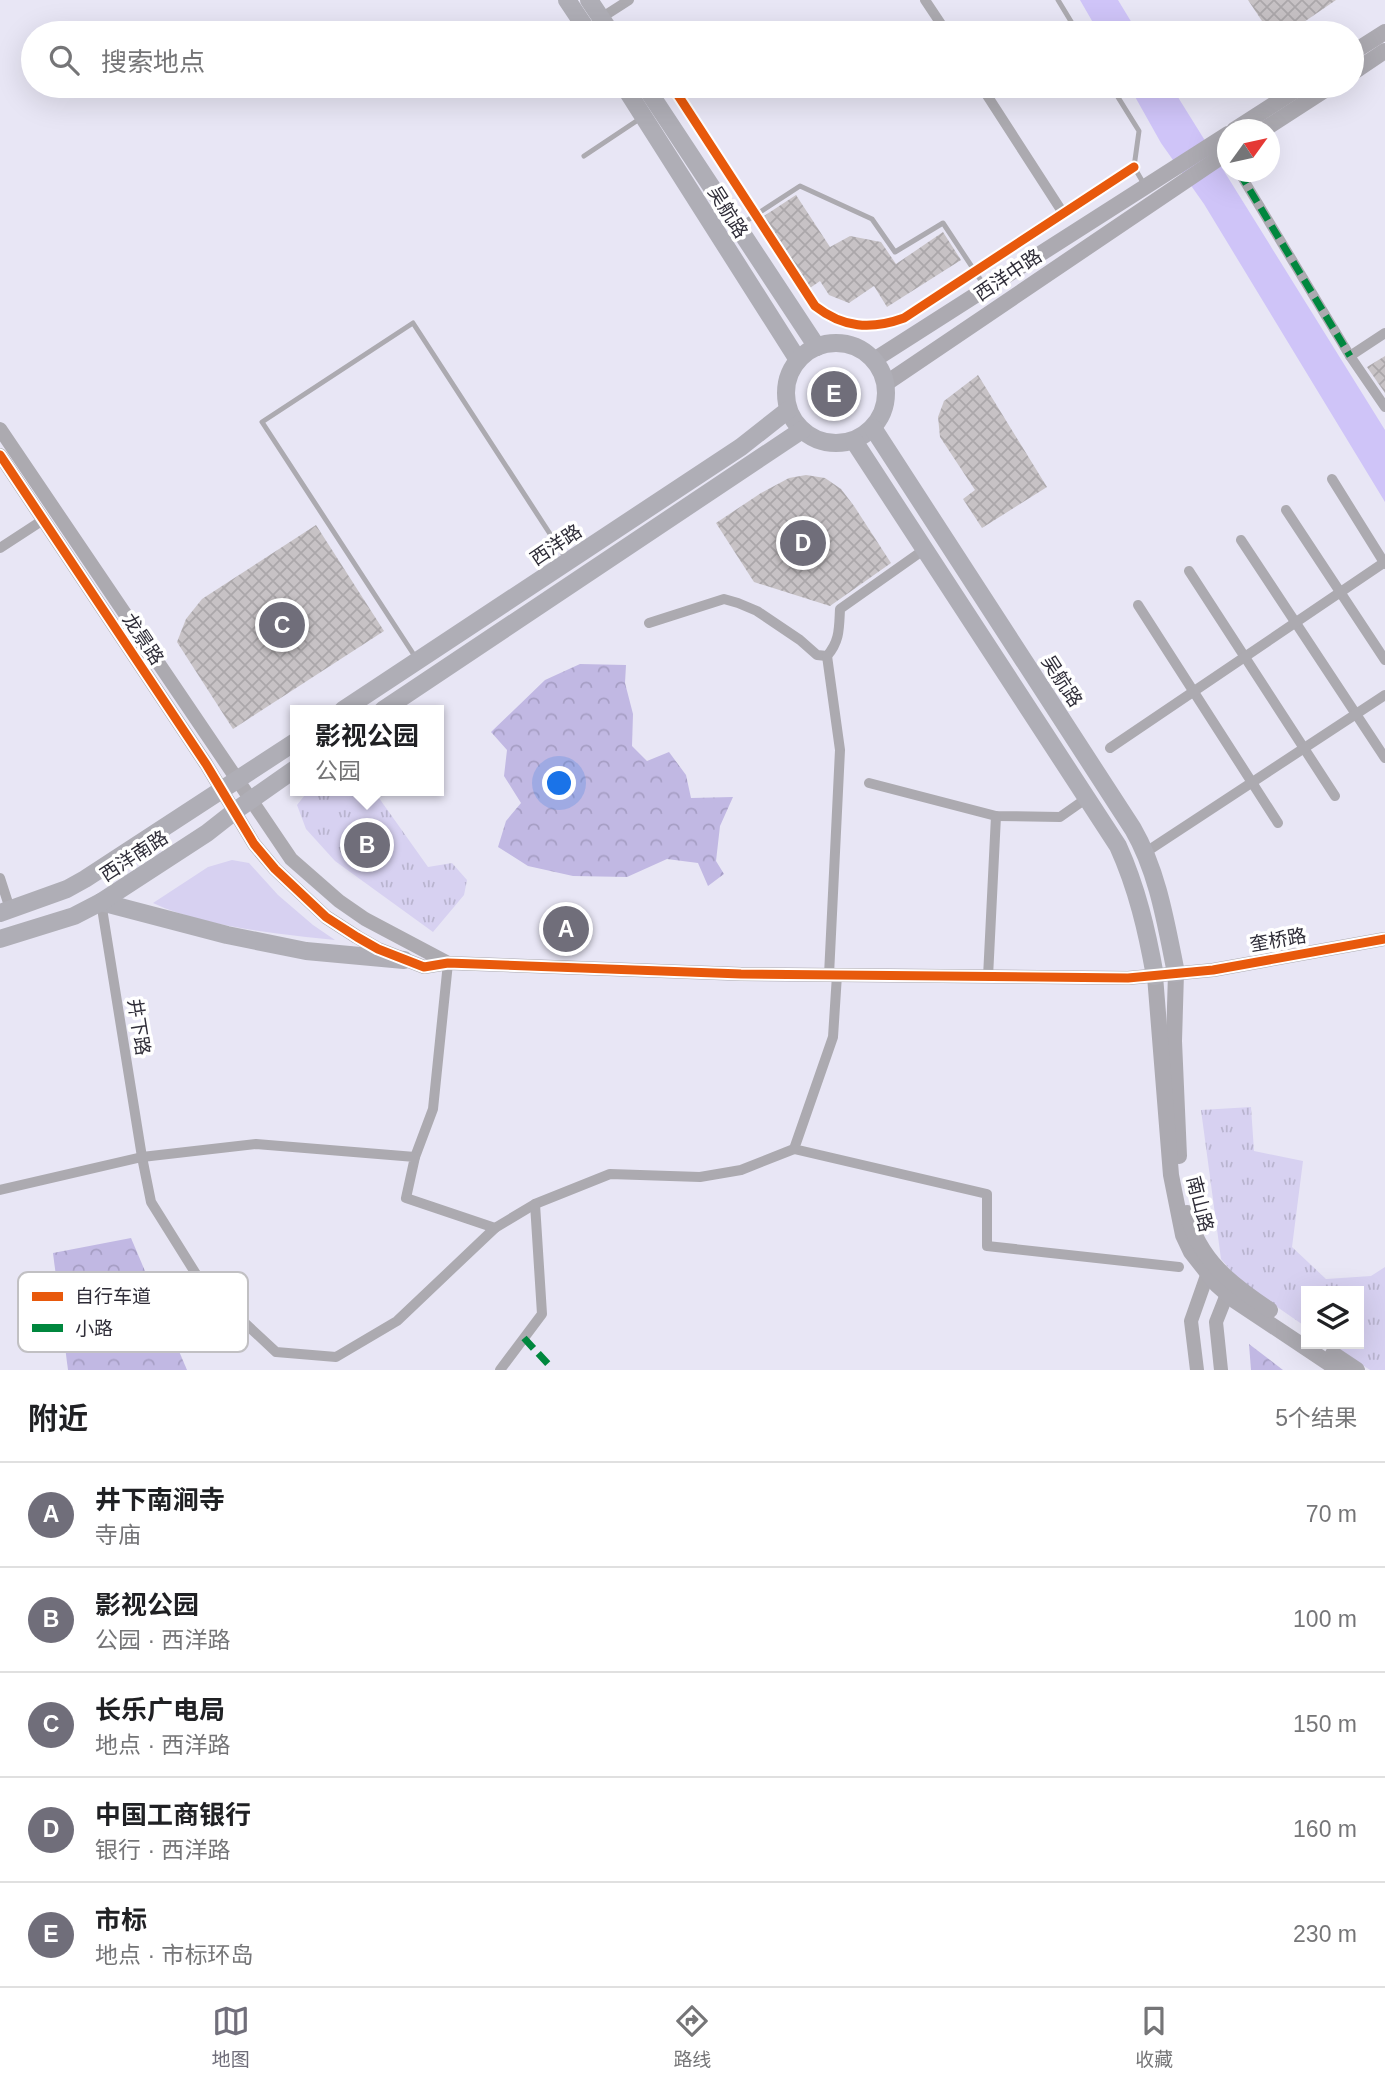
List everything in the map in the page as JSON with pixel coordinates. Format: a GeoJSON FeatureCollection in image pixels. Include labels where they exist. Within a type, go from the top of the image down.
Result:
{"type":"FeatureCollection","features":[{"type":"Feature","properties":{"kind":"main road"},"geometry":{"type":"LineString","coordinates":[[567,0],[581,21]]}},
{"type":"Feature","properties":{"kind":"main road"},"geometry":{"type":"LineString","coordinates":[[589,0],[603,21]]}},
{"type":"Feature","properties":{"kind":"main road"},"geometry":{"type":"LineString","coordinates":[[1364,45],[1385,32]]}},
{"type":"Feature","properties":{"kind":"main road"},"geometry":{"type":"LineString","coordinates":[[1364,65],[1385,51]]}},
{"type":"Feature","properties":{"kind":"main road","name":"吴航路"},"geometry":{"type":"LineString","coordinates":[[632,98],[798,360]]}},
{"type":"Feature","properties":{"kind":"main road","name":"吴航路"},"geometry":{"type":"LineString","coordinates":[[653,98],[817,347]]}},
{"type":"Feature","properties":{"kind":"main road"},"geometry":{"type":"LineString","coordinates":[[1250,119],[1283,98]]}},
{"type":"Feature","properties":{"kind":"main road"},"geometry":{"type":"LineString","coordinates":[[1280,119],[1312,98]]}},
{"type":"Feature","properties":{"kind":"main road","name":"西洋中路"},"geometry":{"type":"LineString","coordinates":[[874,360],[1217,140]]}},
{"type":"Feature","properties":{"kind":"main road","name":"西洋中路"},"geometry":{"type":"LineString","coordinates":[[885,384],[1217,159]]}},
{"type":"Feature","properties":{"kind":"main road"},"geometry":{"type":"LineString","coordinates":[[748,283],[767,271]]}},
{"type":"Feature","properties":{"kind":"main road"},"geometry":{"type":"LineString","coordinates":[[949,311],[962,332]]}},
{"type":"Feature","properties":{"kind":"main road"},"geometry":{"type":"LineString","coordinates":[[832,343],[847,344],[862,350],[880,368],[885,384],[886,404],[873,428],[854,441],[827,443],[813,438],[802,430],[788,410],[787,383],[791,371],[798,360],[817,347],[832,343]]}},
{"type":"Feature","properties":{"kind":"main road","name":"西洋路"},"geometry":{"type":"LineString","coordinates":[[351,705],[741,447],[788,410]]}},
{"type":"Feature","properties":{"kind":"main road","name":"吴航路"},"geometry":{"type":"LineString","coordinates":[[873,428],[1146,852],[1176,973]]}},
{"type":"Feature","properties":{"kind":"main road"},"geometry":{"type":"LineString","coordinates":[[390,705],[802,430]]}},
{"type":"Feature","properties":{"kind":"main road"},"geometry":{"type":"LineString","coordinates":[[854,441],[1118,846],[1132,875],[1155,976]]}},
{"type":"Feature","properties":{"kind":"main road"},"geometry":{"type":"LineString","coordinates":[[741,447],[751,464]]}},
{"type":"Feature","properties":{"kind":"main road"},"geometry":{"type":"LineString","coordinates":[[888,492],[906,480]]}},
{"type":"Feature","properties":{"kind":"main road","name":"西洋南路"},"geometry":{"type":"LineString","coordinates":[[5,911],[67,889],[85,879],[290,745]]}},
{"type":"Feature","properties":{"kind":"main road","name":"西洋南路"},"geometry":{"type":"LineString","coordinates":[[0,939],[74,916],[101,902],[206,833],[290,772]]}},
{"type":"Feature","properties":{"kind":"main road"},"geometry":{"type":"LineString","coordinates":[[101,902],[227,935],[293,948],[404,960]]}},
{"type":"Feature","properties":{"kind":"main road","name":"南山路"},"geometry":{"type":"LineString","coordinates":[[1176,973],[1174,1041],[1180,1175],[1190,1225],[1210,1268]]}},
{"type":"Feature","properties":{"kind":"main road","name":"南山路"},"geometry":{"type":"LineString","coordinates":[[1155,976],[1171,1175],[1183,1235],[1191,1252],[1229,1289],[1339,1370]]}},
{"type":"Feature","properties":{"kind":"main road","name":"南山路"},"geometry":{"type":"LineString","coordinates":[[1229,1289],[1301,1332]]}},
{"type":"Feature","properties":{"kind":"main road"},"geometry":{"type":"LineString","coordinates":[[1326,1349],[1357,1370]]}},
{"type":"Feature","properties":{"kind":"street"},"geometry":{"type":"LineString","coordinates":[[610,21],[629,0]]}},
{"type":"Feature","properties":{"kind":"street"},"geometry":{"type":"LineString","coordinates":[[925,0],[939,21]]}},
{"type":"Feature","properties":{"kind":"street"},"geometry":{"type":"LineString","coordinates":[[989,98],[1063,213]]}},
{"type":"Feature","properties":{"kind":"street"},"geometry":{"type":"LineString","coordinates":[[1245,182],[1350,356],[1385,407]]}},
{"type":"Feature","properties":{"kind":"street"},"geometry":{"type":"LineString","coordinates":[[1350,356],[1385,333]]}},
{"type":"Feature","properties":{"kind":"street"},"geometry":{"type":"LineString","coordinates":[[0,429],[229,786]]}},
{"type":"Feature","properties":{"kind":"street","name":"龙景路"},"geometry":{"type":"LineString","coordinates":[[0,455],[229,786],[242,806],[254,844],[275,869],[326,917],[357,937],[424,967],[448,964],[833,975]]}},
{"type":"Feature","properties":{"kind":"street"},"geometry":{"type":"LineString","coordinates":[[1110,748],[1385,563],[1332,479]]}},
{"type":"Feature","properties":{"kind":"street"},"geometry":{"type":"LineString","coordinates":[[1286,510],[1385,660]]}},
{"type":"Feature","properties":{"kind":"street"},"geometry":{"type":"LineString","coordinates":[[0,548],[43,520]]}},
{"type":"Feature","properties":{"kind":"street"},"geometry":{"type":"LineString","coordinates":[[1241,540],[1385,758]]}},
{"type":"Feature","properties":{"kind":"street"},"geometry":{"type":"LineString","coordinates":[[925,549],[840,609],[835,646],[827,656],[840,750],[832,1037],[794,1149],[987,1194],[987,1246],[1180,1267]]}},
{"type":"Feature","properties":{"kind":"street"},"geometry":{"type":"LineString","coordinates":[[1189,570],[1335,796]]}},
{"type":"Feature","properties":{"kind":"street"},"geometry":{"type":"LineString","coordinates":[[649,623],[724,599],[757,611],[817,655],[827,656]]}},
{"type":"Feature","properties":{"kind":"street"},"geometry":{"type":"LineString","coordinates":[[1138,605],[1278,823]]}},
{"type":"Feature","properties":{"kind":"street"},"geometry":{"type":"LineString","coordinates":[[1146,852],[1385,695]]}},
{"type":"Feature","properties":{"kind":"street"},"geometry":{"type":"LineString","coordinates":[[869,783],[996,816],[1060,817],[1087,798]]}},
{"type":"Feature","properties":{"kind":"street"},"geometry":{"type":"LineString","coordinates":[[242,806],[312,879],[365,919],[448,964],[433,1109],[415,1157],[406,1198],[495,1228]]}},
{"type":"Feature","properties":{"kind":"street"},"geometry":{"type":"LineString","coordinates":[[988,977],[996,816]]}},
{"type":"Feature","properties":{"kind":"street"},"geometry":{"type":"LineString","coordinates":[[0,878],[5,911]]}},
{"type":"Feature","properties":{"kind":"street","name":"井下路"},"geometry":{"type":"LineString","coordinates":[[101,902],[151,1202],[195,1272]]}},
{"type":"Feature","properties":{"kind":"street","name":"奎桥路"},"geometry":{"type":"LineString","coordinates":[[833,975],[1128,978],[1213,970],[1385,939]]}},
{"type":"Feature","properties":{"kind":"street"},"geometry":{"type":"LineString","coordinates":[[0,1189],[142,1157],[257,1144],[415,1157]]}},
{"type":"Feature","properties":{"kind":"street","name":"井下路"},"geometry":{"type":"LineString","coordinates":[[248,1326],[276,1352],[336,1357],[397,1321],[495,1228],[535,1204],[610,1174],[700,1177],[741,1170],[794,1149]]}},
{"type":"Feature","properties":{"kind":"street"},"geometry":{"type":"LineString","coordinates":[[500,1370],[542,1314],[535,1204]]}},
{"type":"Feature","properties":{"kind":"street"},"geometry":{"type":"LineString","coordinates":[[1197,1370],[1191,1321],[1210,1268]]}},
{"type":"Feature","properties":{"kind":"street"},"geometry":{"type":"LineString","coordinates":[[1221,1370],[1216,1322],[1229,1289]]}},
{"type":"Feature","properties":{"kind":"lane"},"geometry":{"type":"LineString","coordinates":[[1058,0],[1071,21]]}},
{"type":"Feature","properties":{"kind":"lane"},"geometry":{"type":"LineString","coordinates":[[1118,98],[1139,131],[1134,167],[1146,187]]}},
{"type":"Feature","properties":{"kind":"lane"},"geometry":{"type":"LineString","coordinates":[[584,156],[643,116]]}},
{"type":"Feature","properties":{"kind":"lane"},"geometry":{"type":"LineString","coordinates":[[737,226],[800,186],[872,219],[895,252],[943,223],[986,288]]}},
{"type":"Feature","properties":{"kind":"lane"},"geometry":{"type":"LineString","coordinates":[[418,661],[262,422],[413,323],[568,563]]}},
{"type":"Feature","properties":{"kind":"green space"},"geometry":{"type":"Polygon","coordinates":[[[836,372],[852,379],[859,395],[852,411],[836,418],[820,411],[813,395],[820,379],[836,372]]]}},
{"type":"Feature","properties":{"kind":"green space"},"geometry":{"type":"Polygon","coordinates":[[[580,664],[626,665],[625,683],[633,714],[632,746],[647,761],[669,752],[686,775],[691,798],[733,797],[720,826],[716,861],[724,874],[708,886],[698,863],[667,859],[627,877],[573,876],[528,866],[498,847],[506,821],[521,803],[504,776],[507,750],[491,732],[545,680],[580,664]]]}},
{"type":"Feature","properties":{"kind":"green space"},"geometry":{"type":"Polygon","coordinates":[[[304,796],[378,796],[428,867],[452,863],[467,880],[464,895],[433,932],[335,861],[306,829],[297,805],[304,796]]]}},
{"type":"Feature","properties":{"kind":"green space"},"geometry":{"type":"Polygon","coordinates":[[[232,860],[249,863],[278,895],[335,940],[218,924],[153,903],[208,867],[232,860]]]}},
{"type":"Feature","properties":{"kind":"green space"},"geometry":{"type":"Polygon","coordinates":[[[1251,1107],[1254,1151],[1303,1161],[1292,1247],[1326,1279],[1371,1276],[1385,1267],[1385,1370],[1370,1370],[1338,1349],[1364,1349],[1364,1286],[1301,1286],[1301,1324],[1240,1281],[1221,1259],[1201,1110],[1251,1107]]]}},
{"type":"Feature","properties":{"kind":"green space"},"geometry":{"type":"Polygon","coordinates":[[[131,1238],[145,1272],[55,1272],[53,1253],[131,1238]]]}},
{"type":"Feature","properties":{"kind":"green space"},"geometry":{"type":"Polygon","coordinates":[[[1249,1344],[1283,1370],[1251,1370],[1249,1344]]]}},
{"type":"Feature","properties":{"kind":"green space"},"geometry":{"type":"Polygon","coordinates":[[[66,1352],[179,1352],[187,1370],[68,1370],[66,1352]]]}},
{"type":"Feature","properties":{"kind":"shaded area"},"geometry":{"type":"Polygon","coordinates":[[[1080,0],[1118,0],[1131,21],[1092,21],[1080,0]]]}},
{"type":"Feature","properties":{"kind":"shaded area"},"geometry":{"type":"Polygon","coordinates":[[[1136,98],[1178,98],[1217,160],[1217,182],[1231,182],[1385,430],[1385,502],[1204,204],[1161,143],[1136,98]]]}},
{"type":"Feature","properties":{"kind":"building"},"geometry":{"type":"Polygon","coordinates":[[[1248,0],[1336,0],[1305,21],[1262,21],[1248,0]]]}},
{"type":"Feature","properties":{"kind":"building"},"geometry":{"type":"Polygon","coordinates":[[[796,195],[830,247],[850,236],[881,242],[896,264],[943,232],[961,260],[887,307],[874,286],[849,303],[829,295],[820,281],[810,288],[764,216],[796,195]]]}},
{"type":"Feature","properties":{"kind":"building"},"geometry":{"type":"Polygon","coordinates":[[[1385,356],[1385,393],[1367,367],[1385,356]]]}},
{"type":"Feature","properties":{"kind":"building"},"geometry":{"type":"Polygon","coordinates":[[[978,375],[1047,487],[982,528],[963,499],[975,490],[940,437],[938,417],[944,401],[978,375]]]}},
{"type":"Feature","properties":{"kind":"building"},"geometry":{"type":"Polygon","coordinates":[[[806,475],[825,478],[841,489],[891,563],[830,606],[754,582],[716,523],[789,478],[806,475]]]}},
{"type":"Feature","properties":{"kind":"building"},"geometry":{"type":"Polygon","coordinates":[[[316,525],[384,631],[233,729],[177,642],[186,619],[202,599],[316,525]]]}},
{"type":"Feature","properties":{"kind":"marked path"},"geometry":{"type":"LineString","coordinates":[[1245,182],[1350,356]]}},
{"type":"Feature","properties":{"kind":"marked path"},"geometry":{"type":"LineString","coordinates":[[524,1338],[548,1364],[547,1370]]}},
{"type":"Feature","properties":{"kind":"cycle path"},"geometry":{"type":"LineString","coordinates":[[680,98],[815,306],[836,319],[858,325],[880,324],[904,318],[1134,167]]}},
{"type":"Feature","properties":{"kind":"cycle path"},"geometry":{"type":"LineString","coordinates":[[0,455],[206,764],[254,844],[275,869],[326,917],[378,949],[424,967],[448,963],[741,974],[1128,978],[1213,970],[1385,939]]}},
{"type":"Feature","properties":{"kind":"place","name":"市标"},"geometry":{"type":"Point","coordinates":[834,394]}},
{"type":"Feature","properties":{"kind":"place","name":"中国工商银行"},"geometry":{"type":"Point","coordinates":[803,543]}},
{"type":"Feature","properties":{"kind":"place","name":"长乐广电局"},"geometry":{"type":"Point","coordinates":[282,625]}},
{"type":"Feature","properties":{"kind":"place","name":"影视公园"},"geometry":{"type":"Point","coordinates":[367,845]}},
{"type":"Feature","properties":{"kind":"place","name":"井下南涧寺"},"geometry":{"type":"Point","coordinates":[566,929]}}]}
